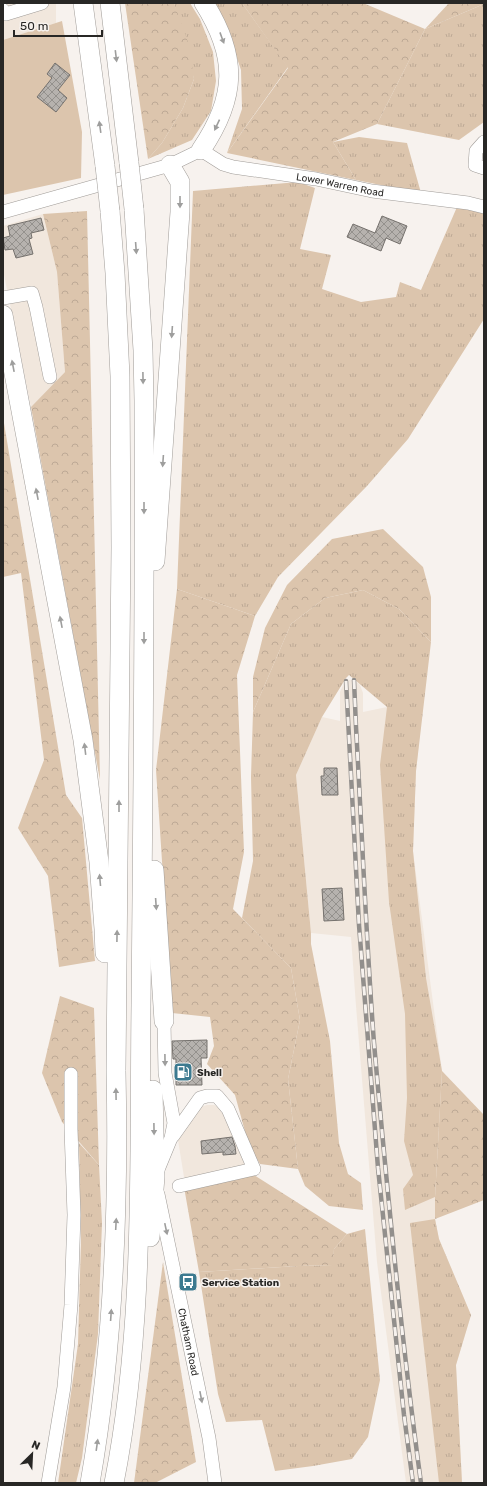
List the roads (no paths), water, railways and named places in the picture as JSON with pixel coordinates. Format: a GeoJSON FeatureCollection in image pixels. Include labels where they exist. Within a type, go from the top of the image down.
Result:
{"type":"FeatureCollection","features":[{"type":"Feature","properties":{"kind":"highway"},"geometry":{"type":"LineString","coordinates":[[83,3],[105,166],[115,273],[120,376],[121,547],[116,1071],[117,1204],[111,1308],[103,1399],[90,1483]]}},
{"type":"Feature","properties":{"kind":"highway"},"geometry":{"type":"LineString","coordinates":[[110,3],[134,209],[143,357],[144,614],[139,1232],[136,1308],[124,1425],[114,1483]]}},
{"type":"Feature","properties":{"kind":"highway"},"geometry":{"type":"LineString","coordinates":[[201,150],[214,131],[222,114],[227,97],[229,82],[225,46],[216,22],[204,3]]}},
{"type":"Feature","properties":{"kind":"highway"},"geometry":{"type":"LineString","coordinates":[[144,614],[153,584],[180,212],[180,182],[170,165]]}},
{"type":"Feature","properties":{"kind":"highway"},"geometry":{"type":"LineString","coordinates":[[3,315],[83,740],[99,862],[104,929],[106,1042],[116,1071]]}},
{"type":"Feature","properties":{"kind":"highway"},"geometry":{"type":"LineString","coordinates":[[143,711],[164,1021]]}},
{"type":"Feature","properties":{"kind":"highway"},"geometry":{"type":"LineString","coordinates":[[128,1387],[142,1354],[155,1177],[151,981],[142,909]]}},
{"type":"Feature","properties":{"kind":"street"},"geometry":{"type":"LineString","coordinates":[[3,10],[6,14],[42,3]]}},
{"type":"Feature","properties":{"kind":"street"},"geometry":{"type":"LineString","coordinates":[[484,142],[476,152],[475,165],[484,168]]}},
{"type":"Feature","properties":{"kind":"street"},"geometry":{"type":"LineString","coordinates":[[3,212],[170,165],[201,150]]}},
{"type":"Feature","properties":{"kind":"street","name":"Lower Warren Road"},"geometry":{"type":"LineString","coordinates":[[201,150],[223,164],[233,168],[316,179],[372,192],[484,207]]}},
{"type":"Feature","properties":{"kind":"street"},"geometry":{"type":"LineString","coordinates":[[3,298],[32,293],[50,377]]}},
{"type":"Feature","properties":{"kind":"street"},"geometry":{"type":"LineString","coordinates":[[164,1021],[165,1073],[174,1123],[172,1138]]}},
{"type":"Feature","properties":{"kind":"street"},"geometry":{"type":"LineString","coordinates":[[48,1483],[64,1387],[72,1305],[74,1215],[71,1074]]}},
{"type":"Feature","properties":{"kind":"street"},"geometry":{"type":"LineString","coordinates":[[155,1177],[172,1138],[200,1098],[217,1096],[228,1109],[254,1170],[179,1186]]}},
{"type":"Feature","properties":{"kind":"street","name":"Chatham Road"},"geometry":{"type":"LineString","coordinates":[[155,1177],[209,1438],[215,1483]]}},
{"type":"Feature","properties":{"kind":"railway"},"geometry":{"type":"LineString","coordinates":[[354,680],[366,925],[374,1043],[395,1263],[421,1483]]}},
{"type":"Feature","properties":{"kind":"railway"},"geometry":{"type":"LineString","coordinates":[[346,681],[359,925],[378,1168],[404,1415],[413,1483]]}},
{"type":"Feature","properties":{"kind":"place","name":"Shell"},"geometry":{"type":"Point","coordinates":[183,1072]}},
{"type":"Feature","properties":{"kind":"place","name":"Service Station"},"geometry":{"type":"Point","coordinates":[188,1282]}}]}
